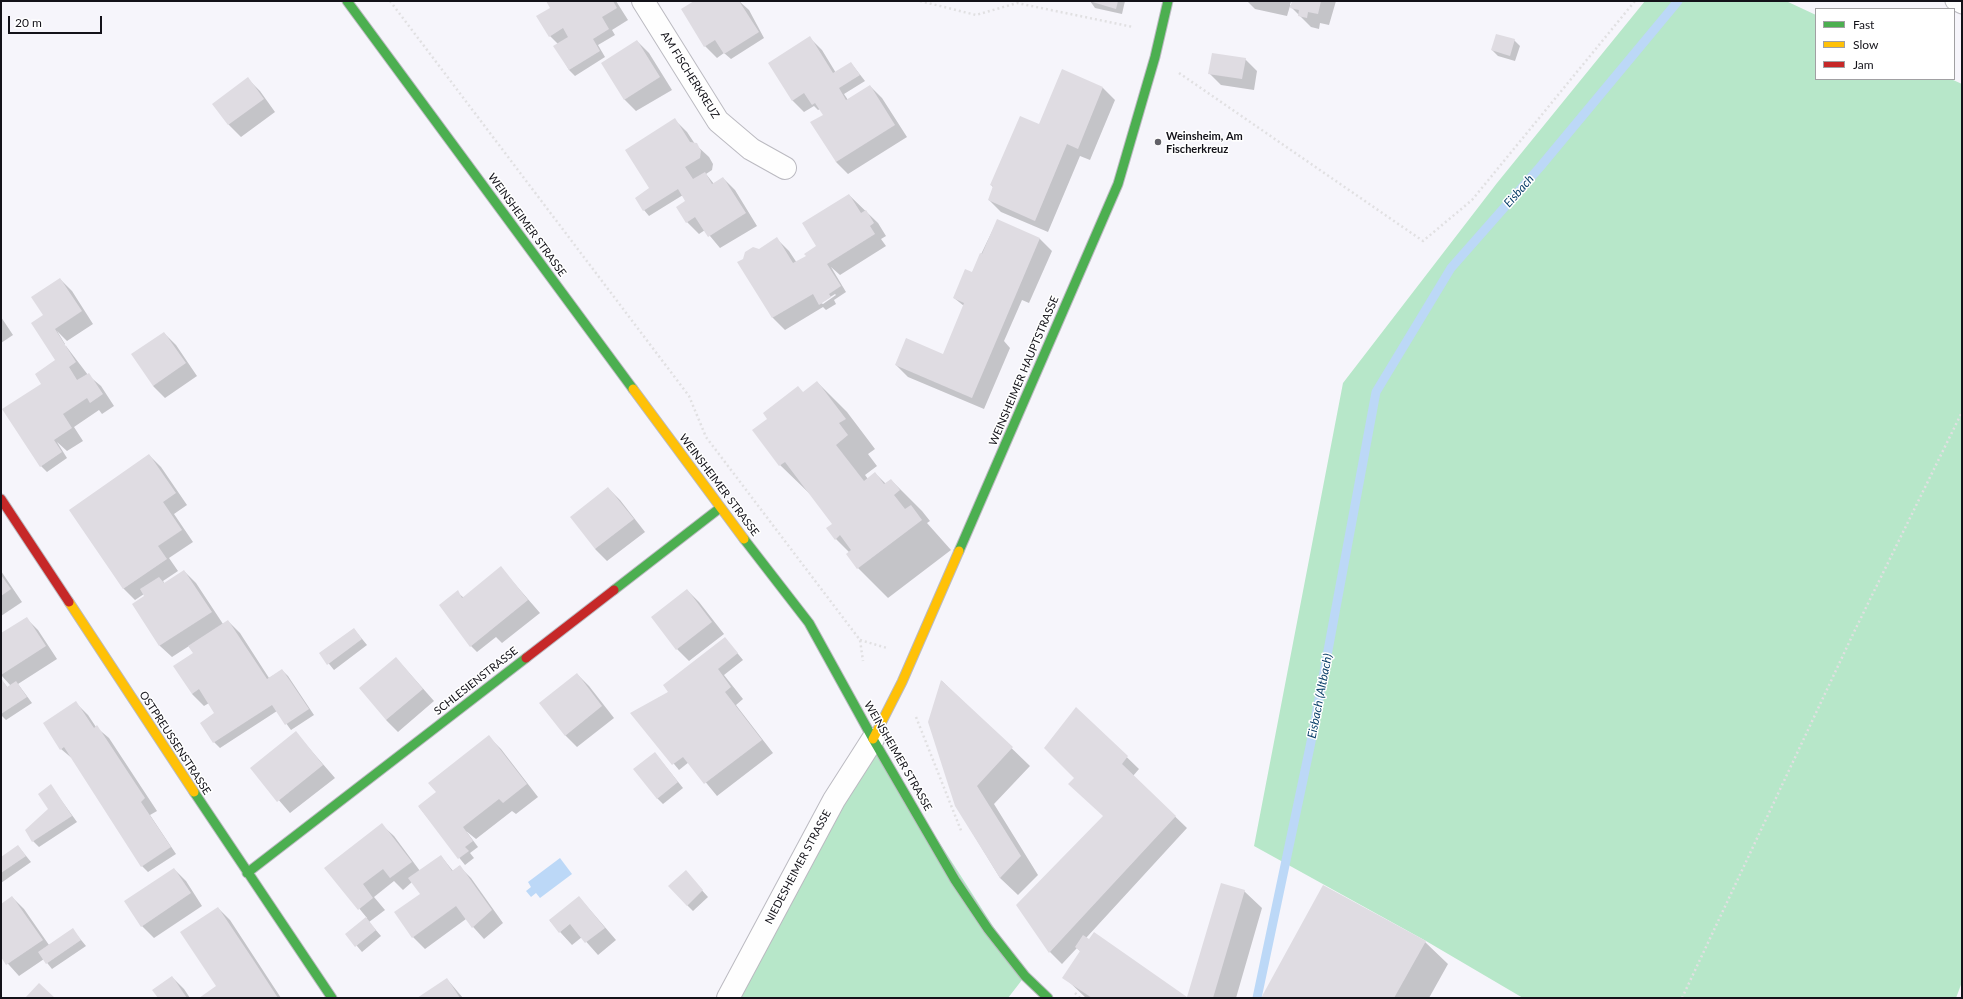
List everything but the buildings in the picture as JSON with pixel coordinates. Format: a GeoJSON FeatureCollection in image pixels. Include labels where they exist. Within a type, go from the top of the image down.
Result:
{"type":"FeatureCollection","features":[{"type":"Feature","properties":{"kind":"street","name":"WEINSHEIMER STRASSE"},"geometry":{"type":"LineString","coordinates":[[347,1],[720,508],[809,622],[873,739],[955,880],[988,929],[1025,976],[1048,998]]}},
{"type":"Feature","properties":{"kind":"street","name":"AM FISCHERKREUZ"},"geometry":{"type":"LineString","coordinates":[[643,1],[718,121],[751,149],[785,168]]}},
{"type":"Feature","properties":{"kind":"street","name":"WEINSHEIMER HAUPTSTRASSE"},"geometry":{"type":"LineString","coordinates":[[873,739],[902,682],[1118,184],[1155,57],[1168,1]]}},
{"type":"Feature","properties":{"kind":"street","name":"OSTPREUSSENSTRASSE"},"geometry":{"type":"LineString","coordinates":[[1,500],[247,873],[332,998]]}},
{"type":"Feature","properties":{"kind":"street","name":"SCHLESIENSTRASSE"},"geometry":{"type":"LineString","coordinates":[[247,873],[720,508]]}},
{"type":"Feature","properties":{"kind":"street","name":"NIEDESHEIMER STRASSE"},"geometry":{"type":"LineString","coordinates":[[728,998],[834,800],[873,739]]}},
{"type":"Feature","properties":{"kind":"lane"},"geometry":{"type":"LineString","coordinates":[[1954,1],[1962,4]]}},
{"type":"Feature","properties":{"kind":"path"},"geometry":{"type":"LineString","coordinates":[[390,1],[689,396],[706,437],[860,640],[863,663]]}},
{"type":"Feature","properties":{"kind":"path"},"geometry":{"type":"LineString","coordinates":[[920,1],[976,15],[1017,3],[1161,32]]}},
{"type":"Feature","properties":{"kind":"path"},"geometry":{"type":"LineString","coordinates":[[1155,57],[1423,241],[1472,200],[1635,1]]}},
{"type":"Feature","properties":{"kind":"path"},"geometry":{"type":"LineString","coordinates":[[1682,998],[1854,632],[1962,412]]}},
{"type":"Feature","properties":{"kind":"path"},"geometry":{"type":"LineString","coordinates":[[860,640],[887,648],[962,834]]}},
{"type":"Feature","properties":{"kind":"path"},"geometry":{"type":"LineString","coordinates":[[1072,990],[1080,998]]}},
{"type":"Feature","properties":{"kind":"green space"},"geometry":{"type":"Polygon","coordinates":[[[1645,1],[1786,1],[1815,15],[1815,80],[1953,80],[1962,84],[1962,982],[1956,998],[1523,998],[1426,941],[1254,846],[1343,383],[1497,183],[1645,1]]]}},
{"type":"Feature","properties":{"kind":"green space"},"geometry":{"type":"Polygon","coordinates":[[[873,739],[1025,976],[1008,998],[728,998],[873,739]]]}},
{"type":"Feature","properties":{"kind":"water"},"geometry":{"type":"Polygon","coordinates":[[[560,858],[572,874],[540,898],[536,893],[531,897],[526,891],[531,887],[528,882],[560,858]]]}},
{"type":"Feature","properties":{"kind":"waterway","name":"Eisbach (Altbach)"},"geometry":{"type":"LineString","coordinates":[[1257,998],[1311,742],[1376,392],[1451,268],[1540,167],[1678,1]]}},
{"type":"Feature","properties":{"kind":"traffic: fast"},"geometry":{"type":"LineString","coordinates":[[347,1],[633,389]]}},
{"type":"Feature","properties":{"kind":"traffic: fast"},"geometry":{"type":"LineString","coordinates":[[959,551],[1118,184],[1155,57],[1168,1]]}},
{"type":"Feature","properties":{"kind":"traffic: fast"},"geometry":{"type":"LineString","coordinates":[[614,590],[720,508]]}},
{"type":"Feature","properties":{"kind":"traffic: fast"},"geometry":{"type":"LineString","coordinates":[[744,539],[809,623],[873,739],[955,880],[988,929],[1025,976],[1048,998]]}},
{"type":"Feature","properties":{"kind":"traffic: fast"},"geometry":{"type":"LineString","coordinates":[[247,873],[526,658]]}},
{"type":"Feature","properties":{"kind":"traffic: fast"},"geometry":{"type":"LineString","coordinates":[[194,792],[332,998]]}},
{"type":"Feature","properties":{"kind":"traffic: slow"},"geometry":{"type":"LineString","coordinates":[[633,389],[744,539]]}},
{"type":"Feature","properties":{"kind":"traffic: slow"},"geometry":{"type":"LineString","coordinates":[[873,739],[902,682],[959,551]]}},
{"type":"Feature","properties":{"kind":"traffic: slow"},"geometry":{"type":"LineString","coordinates":[[69,602],[194,792]]}},
{"type":"Feature","properties":{"kind":"traffic: jam"},"geometry":{"type":"LineString","coordinates":[[1,499],[69,602]]}},
{"type":"Feature","properties":{"kind":"traffic: jam"},"geometry":{"type":"LineString","coordinates":[[526,658],[614,590]]}},
{"type":"Feature","properties":{"kind":"place","name":"Weinsheim, Am Fischerkreuz"},"geometry":{"type":"Point","coordinates":[1158,142]}},
{"type":"Feature","properties":{"kind":"water label","name":"Eisbach"},"geometry":{"type":"Point","coordinates":[1519,191]}}]}
